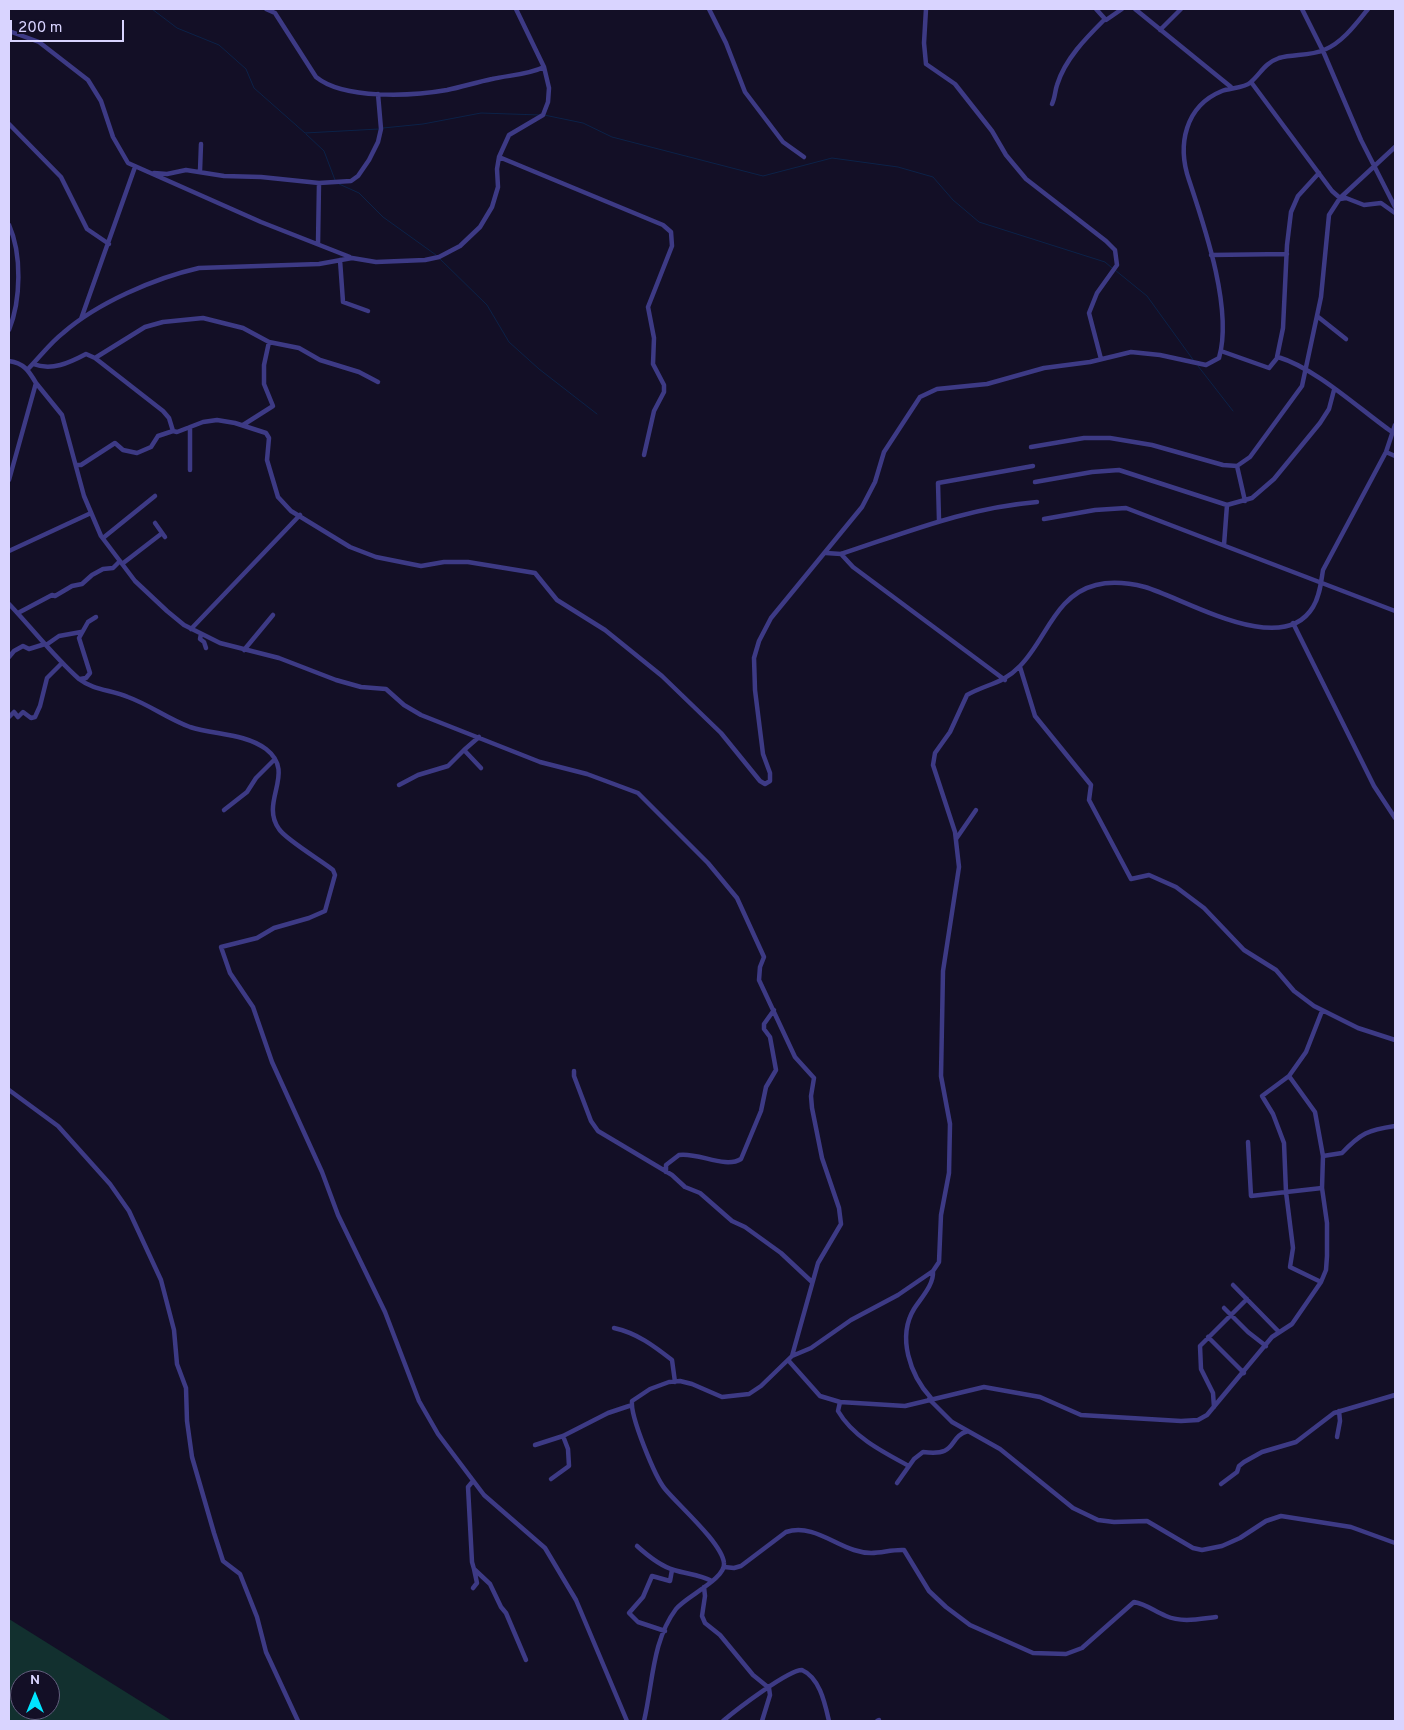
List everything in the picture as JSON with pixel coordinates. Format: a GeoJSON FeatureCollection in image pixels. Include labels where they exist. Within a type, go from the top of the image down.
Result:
{"type":"FeatureCollection","features":[{"type":"Feature","properties":{"kind":"street"},"geometry":{"type":"LineString","coordinates":[[266,9],[275,13],[316,77],[325,84],[342,89],[378,94],[446,90],[490,79],[534,72],[544,68]]}},
{"type":"Feature","properties":{"kind":"street"},"geometry":{"type":"LineString","coordinates":[[9,31],[39,42],[88,80],[101,102],[116,143],[124,157],[137,167],[352,258],[376,262],[425,260],[439,257],[460,246],[480,227],[492,207],[498,187],[496,169],[499,157],[514,130],[543,115],[549,95],[544,68],[516,9]]}},
{"type":"Feature","properties":{"kind":"street"},"geometry":{"type":"LineString","coordinates":[[709,9],[726,43],[745,92],[783,142],[804,157]]}},
{"type":"Feature","properties":{"kind":"street"},"geometry":{"type":"LineString","coordinates":[[926,9],[924,43],[926,64],[955,84],[992,131],[1006,155],[1026,179],[1115,250],[1117,265],[1096,293],[1089,313],[1101,359]]}},
{"type":"Feature","properties":{"kind":"street"},"geometry":{"type":"LineString","coordinates":[[1096,9],[1104,20]]}},
{"type":"Feature","properties":{"kind":"street"},"geometry":{"type":"LineString","coordinates":[[1052,104],[1057,84],[1079,45],[1104,20],[1109,20],[1122,9]]}},
{"type":"Feature","properties":{"kind":"street"},"geometry":{"type":"LineString","coordinates":[[1134,9],[1231,87]]}},
{"type":"Feature","properties":{"kind":"street"},"geometry":{"type":"LineString","coordinates":[[1160,30],[1180,9]]}},
{"type":"Feature","properties":{"kind":"street"},"geometry":{"type":"LineString","coordinates":[[1302,9],[1324,51],[1361,140],[1375,164],[1395,207]]}},
{"type":"Feature","properties":{"kind":"street"},"geometry":{"type":"LineString","coordinates":[[77,465],[81,465],[115,443],[124,450],[138,453],[151,447],[158,436],[173,431],[179,432],[210,421],[243,425],[267,434],[267,460],[278,498],[291,511],[335,540],[385,559],[421,566],[444,562],[468,562],[535,573],[557,600],[593,622],[655,669],[720,734],[760,781],[765,784],[770,781],[770,773],[763,754],[757,713],[756,650],[767,624],[826,552],[829,545],[862,507],[875,482],[884,452],[920,396],[937,389],[987,384],[1050,367],[1131,352],[1146,353],[1206,365],[1219,358],[1223,318],[1211,255],[1198,203],[1185,166],[1184,147],[1189,119],[1199,105],[1216,93],[1251,82],[1262,68],[1272,61],[1287,56],[1324,51],[1343,37],[1368,9]]}},
{"type":"Feature","properties":{"kind":"street"},"geometry":{"type":"LineString","coordinates":[[534,72],[545,76]]}},
{"type":"Feature","properties":{"kind":"street"},"geometry":{"type":"LineString","coordinates":[[1251,82],[1332,191],[1340,198],[1346,198],[1364,205],[1381,203],[1395,213]]}},
{"type":"Feature","properties":{"kind":"street"},"geometry":{"type":"LineString","coordinates":[[137,167],[167,174],[186,170],[224,176],[261,177],[319,183],[351,181],[358,176],[369,160],[381,129],[378,94]]}},
{"type":"Feature","properties":{"kind":"street"},"geometry":{"type":"LineString","coordinates":[[9,124],[61,177],[87,229],[109,244]]}},
{"type":"Feature","properties":{"kind":"street"},"geometry":{"type":"LineString","coordinates":[[200,171],[201,144]]}},
{"type":"Feature","properties":{"kind":"street"},"geometry":{"type":"LineString","coordinates":[[1031,447],[1084,438],[1110,438],[1152,444],[1214,464],[1237,466],[1250,457],[1302,386],[1323,280],[1329,215],[1340,198],[1395,147]]}},
{"type":"Feature","properties":{"kind":"street"},"geometry":{"type":"LineString","coordinates":[[499,157],[663,225],[671,232],[672,246],[648,307],[654,338],[653,364],[664,385],[664,392],[654,411],[644,456]]}},
{"type":"Feature","properties":{"kind":"street"},"geometry":{"type":"LineString","coordinates":[[82,318],[137,167]]}},
{"type":"Feature","properties":{"kind":"street"},"geometry":{"type":"LineString","coordinates":[[1221,351],[1269,368],[1277,357],[1283,328],[1287,254],[1293,205],[1306,186],[1319,173]]}},
{"type":"Feature","properties":{"kind":"street"},"geometry":{"type":"LineString","coordinates":[[318,244],[319,183]]}},
{"type":"Feature","properties":{"kind":"street"},"geometry":{"type":"LineString","coordinates":[[9,225],[14,236],[17,263],[15,311],[9,330]]}},
{"type":"Feature","properties":{"kind":"street"},"geometry":{"type":"LineString","coordinates":[[1211,255],[1287,254]]}},
{"type":"Feature","properties":{"kind":"street"},"geometry":{"type":"LineString","coordinates":[[28,369],[53,341],[82,318],[125,296],[181,272],[199,268],[319,264],[352,258]]}},
{"type":"Feature","properties":{"kind":"street"},"geometry":{"type":"LineString","coordinates":[[340,260],[343,302],[368,311]]}},
{"type":"Feature","properties":{"kind":"street"},"geometry":{"type":"LineString","coordinates":[[1317,316],[1346,338]]}},
{"type":"Feature","properties":{"kind":"street"},"geometry":{"type":"LineString","coordinates":[[95,358],[145,327],[162,322],[190,318],[218,320],[243,328],[269,342],[299,348],[334,366],[359,372],[378,382]]}},
{"type":"Feature","properties":{"kind":"street"},"geometry":{"type":"LineString","coordinates":[[243,425],[273,406],[264,384],[264,365],[269,342]]}},
{"type":"Feature","properties":{"kind":"street"},"geometry":{"type":"LineString","coordinates":[[33,364],[48,367],[64,365],[86,354],[95,358],[163,411],[169,418],[173,431]]}},
{"type":"Feature","properties":{"kind":"street"},"geometry":{"type":"LineString","coordinates":[[1277,357],[1305,368],[1392,432]]}},
{"type":"Feature","properties":{"kind":"street"},"geometry":{"type":"LineString","coordinates":[[9,361],[28,369],[36,383],[62,415],[84,496],[103,538],[146,592],[191,629],[244,650],[279,658],[336,680],[361,687],[386,689],[404,705],[421,715],[540,762],[587,774],[631,789],[641,796],[708,863],[740,903],[764,957],[760,967],[759,980],[795,1056],[814,1078],[811,1096],[812,1108],[822,1158],[841,1218],[841,1224],[818,1263],[790,1358]]}},
{"type":"Feature","properties":{"kind":"street"},"geometry":{"type":"LineString","coordinates":[[9,480],[36,383]]}},
{"type":"Feature","properties":{"kind":"street"},"geometry":{"type":"LineString","coordinates":[[1035,482],[1092,472],[1119,470],[1228,505],[1245,501],[1259,493],[1302,446],[1328,409],[1334,390]]}},
{"type":"Feature","properties":{"kind":"street"},"geometry":{"type":"LineString","coordinates":[[1395,425],[1386,452],[1323,570],[1312,609],[1293,623],[1280,628],[1265,629],[1239,622],[1146,588],[1128,584],[1095,585],[1072,596],[1057,612],[1032,652],[1020,667],[1004,680],[967,695],[950,732],[935,753],[933,765],[956,838],[959,875],[946,951],[942,991],[941,1076],[950,1124],[949,1166],[941,1215],[940,1256],[927,1290],[910,1317],[905,1331],[908,1355],[917,1379],[930,1399],[945,1416],[1000,1449],[1073,1508],[1103,1522],[1143,1520],[1152,1522],[1193,1548],[1202,1550],[1222,1546],[1240,1538],[1266,1521],[1281,1516],[1345,1526],[1395,1542]]}},
{"type":"Feature","properties":{"kind":"street"},"geometry":{"type":"LineString","coordinates":[[190,427],[190,470]]}},
{"type":"Feature","properties":{"kind":"street"},"geometry":{"type":"LineString","coordinates":[[1386,452],[1395,456]]}},
{"type":"Feature","properties":{"kind":"street"},"geometry":{"type":"LineString","coordinates":[[939,520],[938,483],[1033,466]]}},
{"type":"Feature","properties":{"kind":"street"},"geometry":{"type":"LineString","coordinates":[[1237,466],[1245,501]]}},
{"type":"Feature","properties":{"kind":"street"},"geometry":{"type":"LineString","coordinates":[[103,538],[155,496]]}},
{"type":"Feature","properties":{"kind":"street"},"geometry":{"type":"LineString","coordinates":[[826,552],[841,554],[939,520],[994,508],[1037,502]]}},
{"type":"Feature","properties":{"kind":"street"},"geometry":{"type":"LineString","coordinates":[[1224,546],[1228,505]]}},
{"type":"Feature","properties":{"kind":"street"},"geometry":{"type":"LineString","coordinates":[[1044,519],[1095,510],[1126,508],[1395,611]]}},
{"type":"Feature","properties":{"kind":"street"},"geometry":{"type":"LineString","coordinates":[[9,551],[91,513]]}},
{"type":"Feature","properties":{"kind":"street"},"geometry":{"type":"LineString","coordinates":[[191,629],[220,596],[268,551],[300,516]]}},
{"type":"Feature","properties":{"kind":"street"},"geometry":{"type":"LineString","coordinates":[[154,523],[160,534],[165,538]]}},
{"type":"Feature","properties":{"kind":"street"},"geometry":{"type":"LineString","coordinates":[[18,613],[52,595],[55,596],[72,586],[82,584],[92,575],[103,569],[113,568],[160,534]]}},
{"type":"Feature","properties":{"kind":"street"},"geometry":{"type":"LineString","coordinates":[[841,554],[853,567],[1004,680]]}},
{"type":"Feature","properties":{"kind":"street"},"geometry":{"type":"LineString","coordinates":[[9,604],[62,663],[80,679],[104,690],[129,697],[189,726],[254,742],[275,759],[280,783],[272,800],[275,821],[285,836],[334,871],[328,906],[318,915],[282,925],[257,938],[221,947],[230,973],[253,1008],[272,1062],[322,1172],[338,1215],[383,1306],[419,1401],[438,1434],[484,1495],[545,1548],[576,1600],[627,1721]]}},
{"type":"Feature","properties":{"kind":"street"},"geometry":{"type":"LineString","coordinates":[[244,650],[273,615]]}},
{"type":"Feature","properties":{"kind":"street"},"geometry":{"type":"LineString","coordinates":[[80,679],[86,678],[90,673],[86,655],[80,644],[81,632],[88,622],[96,617]]}},
{"type":"Feature","properties":{"kind":"street"},"geometry":{"type":"LineString","coordinates":[[1293,623],[1374,786],[1395,818]]}},
{"type":"Feature","properties":{"kind":"street"},"geometry":{"type":"LineString","coordinates":[[9,658],[19,647],[29,649],[45,645],[59,636],[81,632]]}},
{"type":"Feature","properties":{"kind":"street"},"geometry":{"type":"LineString","coordinates":[[201,634],[200,639],[204,642],[206,648]]}},
{"type":"Feature","properties":{"kind":"street"},"geometry":{"type":"LineString","coordinates":[[9,717],[14,712],[18,716],[23,712],[31,718],[35,717],[40,706],[47,678],[62,663]]}},
{"type":"Feature","properties":{"kind":"street"},"geometry":{"type":"LineString","coordinates":[[1020,667],[1035,716],[1091,785],[1089,800],[1131,879],[1140,875],[1153,876],[1189,896],[1204,908],[1251,956],[1276,970],[1294,991],[1322,1011],[1358,1028],[1395,1040]]}},
{"type":"Feature","properties":{"kind":"street"},"geometry":{"type":"LineString","coordinates":[[399,785],[418,775],[448,766],[478,737]]}},
{"type":"Feature","properties":{"kind":"street"},"geometry":{"type":"LineString","coordinates":[[464,750],[481,768]]}},
{"type":"Feature","properties":{"kind":"street"},"geometry":{"type":"LineString","coordinates":[[224,810],[247,792],[256,778],[275,759]]}},
{"type":"Feature","properties":{"kind":"street"},"geometry":{"type":"LineString","coordinates":[[956,838],[976,810]]}},
{"type":"Feature","properties":{"kind":"street"},"geometry":{"type":"LineString","coordinates":[[666,1172],[666,1164],[684,1154],[717,1159],[728,1163],[740,1159],[761,1111],[766,1087],[776,1070],[770,1037],[764,1029],[764,1024],[774,1010]]}},
{"type":"Feature","properties":{"kind":"street"},"geometry":{"type":"LineString","coordinates":[[1321,1282],[1290,1267],[1293,1248],[1286,1192],[1284,1143],[1273,1114],[1262,1096],[1289,1076],[1306,1052],[1322,1011]]}},
{"type":"Feature","properties":{"kind":"street"},"geometry":{"type":"LineString","coordinates":[[574,1071],[574,1076],[591,1121],[598,1131],[634,1150],[685,1187],[700,1193],[732,1221],[745,1227],[781,1253],[812,1282]]}},
{"type":"Feature","properties":{"kind":"street"},"geometry":{"type":"LineString","coordinates":[[790,1358],[820,1396],[840,1402],[905,1406],[984,1387],[1040,1397],[1081,1415],[1181,1421],[1198,1420],[1214,1407],[1279,1332],[1292,1324],[1321,1282],[1326,1270],[1327,1223],[1322,1188],[1323,1156],[1315,1112],[1289,1076]]}},
{"type":"Feature","properties":{"kind":"street"},"geometry":{"type":"LineString","coordinates":[[9,1090],[58,1126],[110,1184],[128,1211],[161,1280],[174,1330],[177,1364],[186,1388],[187,1421],[192,1457],[214,1534],[223,1561],[240,1574],[257,1617],[266,1652],[298,1721]]}},
{"type":"Feature","properties":{"kind":"street"},"geometry":{"type":"LineString","coordinates":[[1323,1156],[1342,1153],[1354,1140],[1367,1131],[1395,1126]]}},
{"type":"Feature","properties":{"kind":"street"},"geometry":{"type":"LineString","coordinates":[[1248,1142],[1251,1196],[1322,1188]]}},
{"type":"Feature","properties":{"kind":"street"},"geometry":{"type":"LineString","coordinates":[[644,1721],[653,1663],[672,1615],[682,1602],[712,1581],[724,1567],[723,1559],[715,1546],[658,1478],[634,1419],[632,1405],[636,1397],[656,1387],[676,1382],[692,1384],[722,1397],[740,1396],[756,1391],[790,1358],[811,1348],[851,1320],[873,1310],[933,1271]]}},
{"type":"Feature","properties":{"kind":"street"},"geometry":{"type":"LineString","coordinates":[[1233,1285],[1279,1332]]}},
{"type":"Feature","properties":{"kind":"street"},"geometry":{"type":"LineString","coordinates":[[1214,1407],[1213,1392],[1201,1370],[1200,1346],[1248,1299]]}},
{"type":"Feature","properties":{"kind":"street"},"geometry":{"type":"LineString","coordinates":[[1224,1308],[1266,1346]]}},
{"type":"Feature","properties":{"kind":"street"},"geometry":{"type":"LineString","coordinates":[[614,1328],[627,1331],[643,1339],[672,1360],[676,1382]]}},
{"type":"Feature","properties":{"kind":"street"},"geometry":{"type":"LineString","coordinates":[[1208,1337],[1244,1373]]}},
{"type":"Feature","properties":{"kind":"street"},"geometry":{"type":"LineString","coordinates":[[1221,1484],[1237,1472],[1239,1466],[1251,1458],[1262,1452],[1296,1442],[1325,1418],[1395,1395]]}},
{"type":"Feature","properties":{"kind":"street"},"geometry":{"type":"LineString","coordinates":[[840,1402],[838,1411],[843,1420],[875,1447],[909,1466]]}},
{"type":"Feature","properties":{"kind":"street"},"geometry":{"type":"LineString","coordinates":[[535,1445],[563,1436],[608,1413],[632,1405]]}},
{"type":"Feature","properties":{"kind":"street"},"geometry":{"type":"LineString","coordinates":[[1337,1437],[1340,1421],[1339,1412]]}},
{"type":"Feature","properties":{"kind":"street"},"geometry":{"type":"LineString","coordinates":[[897,1483],[909,1466],[923,1452],[937,1454],[948,1450],[960,1434],[968,1431]]}},
{"type":"Feature","properties":{"kind":"street"},"geometry":{"type":"LineString","coordinates":[[551,1479],[569,1466],[568,1449],[563,1436]]}},
{"type":"Feature","properties":{"kind":"street"},"geometry":{"type":"LineString","coordinates":[[473,1481],[468,1485],[468,1518],[470,1556],[477,1584],[474,1588]]}},
{"type":"Feature","properties":{"kind":"street"},"geometry":{"type":"LineString","coordinates":[[724,1567],[734,1568],[740,1566],[786,1532],[794,1530],[824,1534],[842,1545],[865,1552],[876,1554],[904,1550],[929,1591],[946,1607],[970,1625],[1033,1653],[1066,1654],[1082,1648],[1134,1602],[1143,1603],[1166,1616],[1190,1621],[1216,1616]]}},
{"type":"Feature","properties":{"kind":"street"},"geometry":{"type":"LineString","coordinates":[[637,1546],[655,1561],[672,1570],[712,1581]]}},
{"type":"Feature","properties":{"kind":"street"},"geometry":{"type":"LineString","coordinates":[[474,1569],[490,1584],[511,1623],[526,1660]]}},
{"type":"Feature","properties":{"kind":"street"},"geometry":{"type":"LineString","coordinates":[[665,1631],[638,1622],[629,1613],[642,1597],[652,1576],[670,1581],[672,1570]]}},
{"type":"Feature","properties":{"kind":"street"},"geometry":{"type":"LineString","coordinates":[[704,1587],[705,1596],[702,1616],[706,1623],[720,1635],[754,1676],[769,1688],[770,1695],[762,1721]]}},
{"type":"Feature","properties":{"kind":"street"},"geometry":{"type":"LineString","coordinates":[[723,1721],[745,1703],[798,1670],[806,1671],[818,1685],[829,1721]]}},
{"type":"Feature","properties":{"kind":"green space"},"geometry":{"type":"Polygon","coordinates":[[[9,1619],[172,1721],[9,1721],[9,1619]]]}},
{"type":"Feature","properties":{"kind":"waterway"},"geometry":{"type":"LineString","coordinates":[[152,9],[177,28],[219,45],[246,69],[254,88],[305,133],[379,129]]}},
{"type":"Feature","properties":{"kind":"waterway"},"geometry":{"type":"LineString","coordinates":[[383,128],[423,124],[481,113],[540,115]]}},
{"type":"Feature","properties":{"kind":"waterway"},"geometry":{"type":"LineString","coordinates":[[544,115],[583,123],[612,137],[763,176],[832,158],[898,167],[933,177],[953,200],[979,222],[1105,262],[1112,268]]}},
{"type":"Feature","properties":{"kind":"waterway"},"geometry":{"type":"LineString","coordinates":[[306,134],[324,151],[335,180]]}},
{"type":"Feature","properties":{"kind":"waterway"},"geometry":{"type":"LineString","coordinates":[[339,184],[359,193],[383,217],[436,255]]}},
{"type":"Feature","properties":{"kind":"waterway"},"geometry":{"type":"LineString","coordinates":[[439,258],[487,305],[509,342],[539,369],[597,414]]}},
{"type":"Feature","properties":{"kind":"waterway"},"geometry":{"type":"LineString","coordinates":[[1115,270],[1147,296],[1194,361]]}},
{"type":"Feature","properties":{"kind":"waterway"},"geometry":{"type":"LineString","coordinates":[[1198,366],[1233,411]]}}]}
